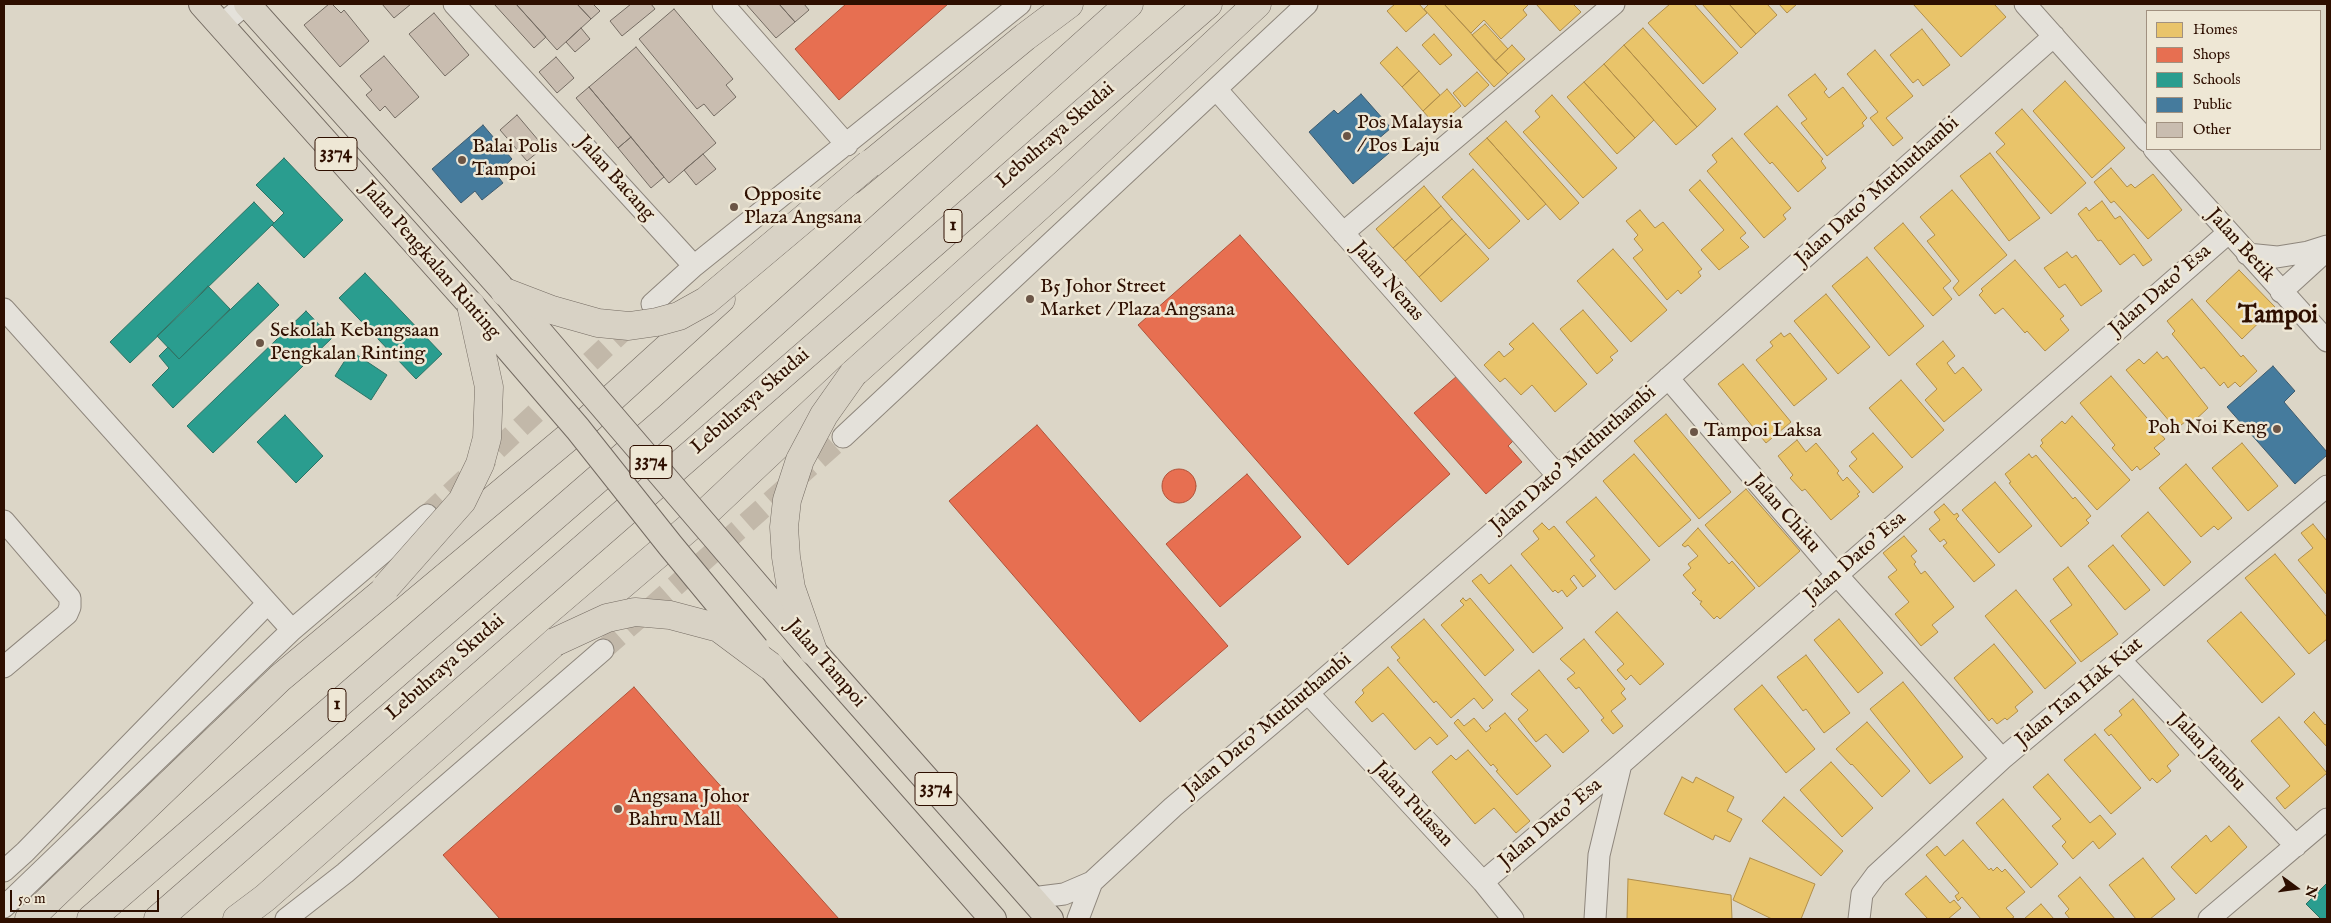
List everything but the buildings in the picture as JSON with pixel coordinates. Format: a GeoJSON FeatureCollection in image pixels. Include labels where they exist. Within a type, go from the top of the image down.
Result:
{"type":"FeatureCollection","features":[{"type":"Feature","properties":{"kind":"highway"},"geometry":{"type":"LineString","coordinates":[[498,284],[552,310],[598,323],[630,326],[679,316],[706,301],[974,78],[1069,4]]}},
{"type":"Feature","properties":{"kind":"highway","name":"1"},"geometry":{"type":"LineString","coordinates":[[91,919],[669,417],[1129,4]]}},
{"type":"Feature","properties":{"kind":"highway","name":"Lebuhraya Skudai"},"geometry":{"type":"LineString","coordinates":[[158,919],[1208,4]]}},
{"type":"Feature","properties":{"kind":"highway"},"geometry":{"type":"LineString","coordinates":[[237,919],[265,898],[555,642],[699,520],[854,374],[1065,183],[1257,4]]}},
{"type":"Feature","properties":{"kind":"highway"},"geometry":{"type":"LineString","coordinates":[[29,919],[280,678],[578,429],[869,164]]}},
{"type":"Feature","properties":{"kind":"highway"},"geometry":{"type":"LineString","coordinates":[[386,588],[462,502],[480,464],[487,438],[489,387],[471,305]]}},
{"type":"Feature","properties":{"kind":"highway"},"geometry":{"type":"LineString","coordinates":[[817,655],[791,588],[784,527],[787,500],[800,460],[824,415],[854,374]]}},
{"type":"Feature","properties":{"kind":"highway"},"geometry":{"type":"LineString","coordinates":[[555,642],[607,618],[635,612],[670,615],[719,628],[777,674]]}},
{"type":"Feature","properties":{"kind":"main road","name":"Jalan Pengkalan Rinting"},"geometry":{"type":"LineString","coordinates":[[202,4],[471,305],[578,429]]}},
{"type":"Feature","properties":{"kind":"main road","name":"Jalan Pengkalan Rinting"},"geometry":{"type":"LineString","coordinates":[[246,4],[498,284],[604,406]]}},
{"type":"Feature","properties":{"kind":"main road","name":"Jalan Tampoi"},"geometry":{"type":"LineString","coordinates":[[604,406],[699,520],[1050,919]]}},
{"type":"Feature","properties":{"kind":"main road","name":"3374"},"geometry":{"type":"LineString","coordinates":[[578,429],[670,546],[777,674],[993,919]]}},
{"type":"Feature","properties":{"kind":"street"},"geometry":{"type":"LineString","coordinates":[[221,25],[246,4]]}},
{"type":"Feature","properties":{"kind":"street","name":"Jalan Bacang"},"geometry":{"type":"LineString","coordinates":[[454,4],[694,266]]}},
{"type":"Feature","properties":{"kind":"street"},"geometry":{"type":"LineString","coordinates":[[723,4],[846,145]]}},
{"type":"Feature","properties":{"kind":"street"},"geometry":{"type":"LineString","coordinates":[[652,304],[694,266],[1020,4]]}},
{"type":"Feature","properties":{"kind":"street"},"geometry":{"type":"LineString","coordinates":[[844,437],[1307,4]]}},
{"type":"Feature","properties":{"kind":"street"},"geometry":{"type":"LineString","coordinates":[[1343,233],[1614,4]]}},
{"type":"Feature","properties":{"kind":"street"},"geometry":{"type":"LineString","coordinates":[[2025,4],[2146,140]]}},
{"type":"Feature","properties":{"kind":"street","name":"Jalan Dato' Muthuthambi"},"geometry":{"type":"LineString","coordinates":[[1032,898],[1064,894],[1092,882],[1173,807],[1308,693],[1558,476],[2054,36]]}},
{"type":"Feature","properties":{"kind":"street","name":"Jalan Nenas"},"geometry":{"type":"LineString","coordinates":[[1216,89],[1558,476]]}},
{"type":"Feature","properties":{"kind":"street","name":"Jalan Betik"},"geometry":{"type":"LineString","coordinates":[[2155,150],[2327,341]]}},
{"type":"Feature","properties":{"kind":"street","name":"Jalan Dato' Esa"},"geometry":{"type":"LineString","coordinates":[[1483,882],[1621,764],[2228,233]]}},
{"type":"Feature","properties":{"kind":"street"},"geometry":{"type":"LineString","coordinates":[[2247,254],[2277,257],[2308,252],[2327,246]]}},
{"type":"Feature","properties":{"kind":"street"},"geometry":{"type":"LineString","coordinates":[[2281,292],[2327,250]]}},
{"type":"Feature","properties":{"kind":"street"},"geometry":{"type":"LineString","coordinates":[[4,309],[292,630]]}},
{"type":"Feature","properties":{"kind":"street","name":"Jalan Chiku"},"geometry":{"type":"LineString","coordinates":[[1668,378],[1837,575],[2002,759]]}},
{"type":"Feature","properties":{"kind":"street","name":"Jalan Tan Hak Kiat"},"geometry":{"type":"LineString","coordinates":[[1860,919],[1862,894],[1876,875],[2002,759],[2327,486]]}},
{"type":"Feature","properties":{"kind":"street"},"geometry":{"type":"LineString","coordinates":[[4,907],[292,630],[427,514]]}},
{"type":"Feature","properties":{"kind":"street"},"geometry":{"type":"LineString","coordinates":[[4,521],[70,598],[70,607],[67,614],[4,667]]}},
{"type":"Feature","properties":{"kind":"street"},"geometry":{"type":"LineString","coordinates":[[4,871],[25,852],[267,604]]}},
{"type":"Feature","properties":{"kind":"street"},"geometry":{"type":"LineString","coordinates":[[286,919],[345,873],[604,650]]}},
{"type":"Feature","properties":{"kind":"street","name":"Jalan Jambu"},"geometry":{"type":"LineString","coordinates":[[2120,660],[2296,846]]}},
{"type":"Feature","properties":{"kind":"street","name":"Jalan Pulasan"},"geometry":{"type":"LineString","coordinates":[[1308,693],[1483,882],[1513,919]]}},
{"type":"Feature","properties":{"kind":"street"},"geometry":{"type":"LineString","coordinates":[[1595,919],[1599,854],[1621,764]]}},
{"type":"Feature","properties":{"kind":"street"},"geometry":{"type":"LineString","coordinates":[[2209,919],[2327,819]]}},
{"type":"Feature","properties":{"kind":"street","name":"Jalan Dato' Muthuthambi"},"geometry":{"type":"LineString","coordinates":[[1078,919],[1092,882]]}},
{"type":"Feature","properties":{"kind":"tunnel"},"geometry":{"type":"LineString","coordinates":[[427,515],[637,318]]}},
{"type":"Feature","properties":{"kind":"tunnel"},"geometry":{"type":"LineString","coordinates":[[603,650],[843,437]]}},
{"type":"Feature","properties":{"kind":"place","name":"Pos Malaysia / Pos Laju"},"geometry":{"type":"Point","coordinates":[1347,136]}},
{"type":"Feature","properties":{"kind":"place","name":"Balai Polis Tampoi"},"geometry":{"type":"Point","coordinates":[462,160]}},
{"type":"Feature","properties":{"kind":"place","name":"Opposite Plaza Angsana"},"geometry":{"type":"Point","coordinates":[734,207]}},
{"type":"Feature","properties":{"kind":"place","name":"B5 Johor Street Market / Plaza Angsana"},"geometry":{"type":"Point","coordinates":[1030,299]}},
{"type":"Feature","properties":{"kind":"place","name":"Sekolah Kebangsaan Pengkalan Rinting"},"geometry":{"type":"Point","coordinates":[260,343]}},
{"type":"Feature","properties":{"kind":"place","name":"Poh Noi Keng"},"geometry":{"type":"Point","coordinates":[2277,429]}},
{"type":"Feature","properties":{"kind":"place","name":"Tampoi Laksa"},"geometry":{"type":"Point","coordinates":[1694,432]}},
{"type":"Feature","properties":{"kind":"place","name":"Angsana Johor Bahru Mall"},"geometry":{"type":"Point","coordinates":[618,809]}},
{"type":"Feature","properties":{"kind":"district","name":"Tampoi"},"geometry":{"type":"Point","coordinates":[2278,317]}}]}
